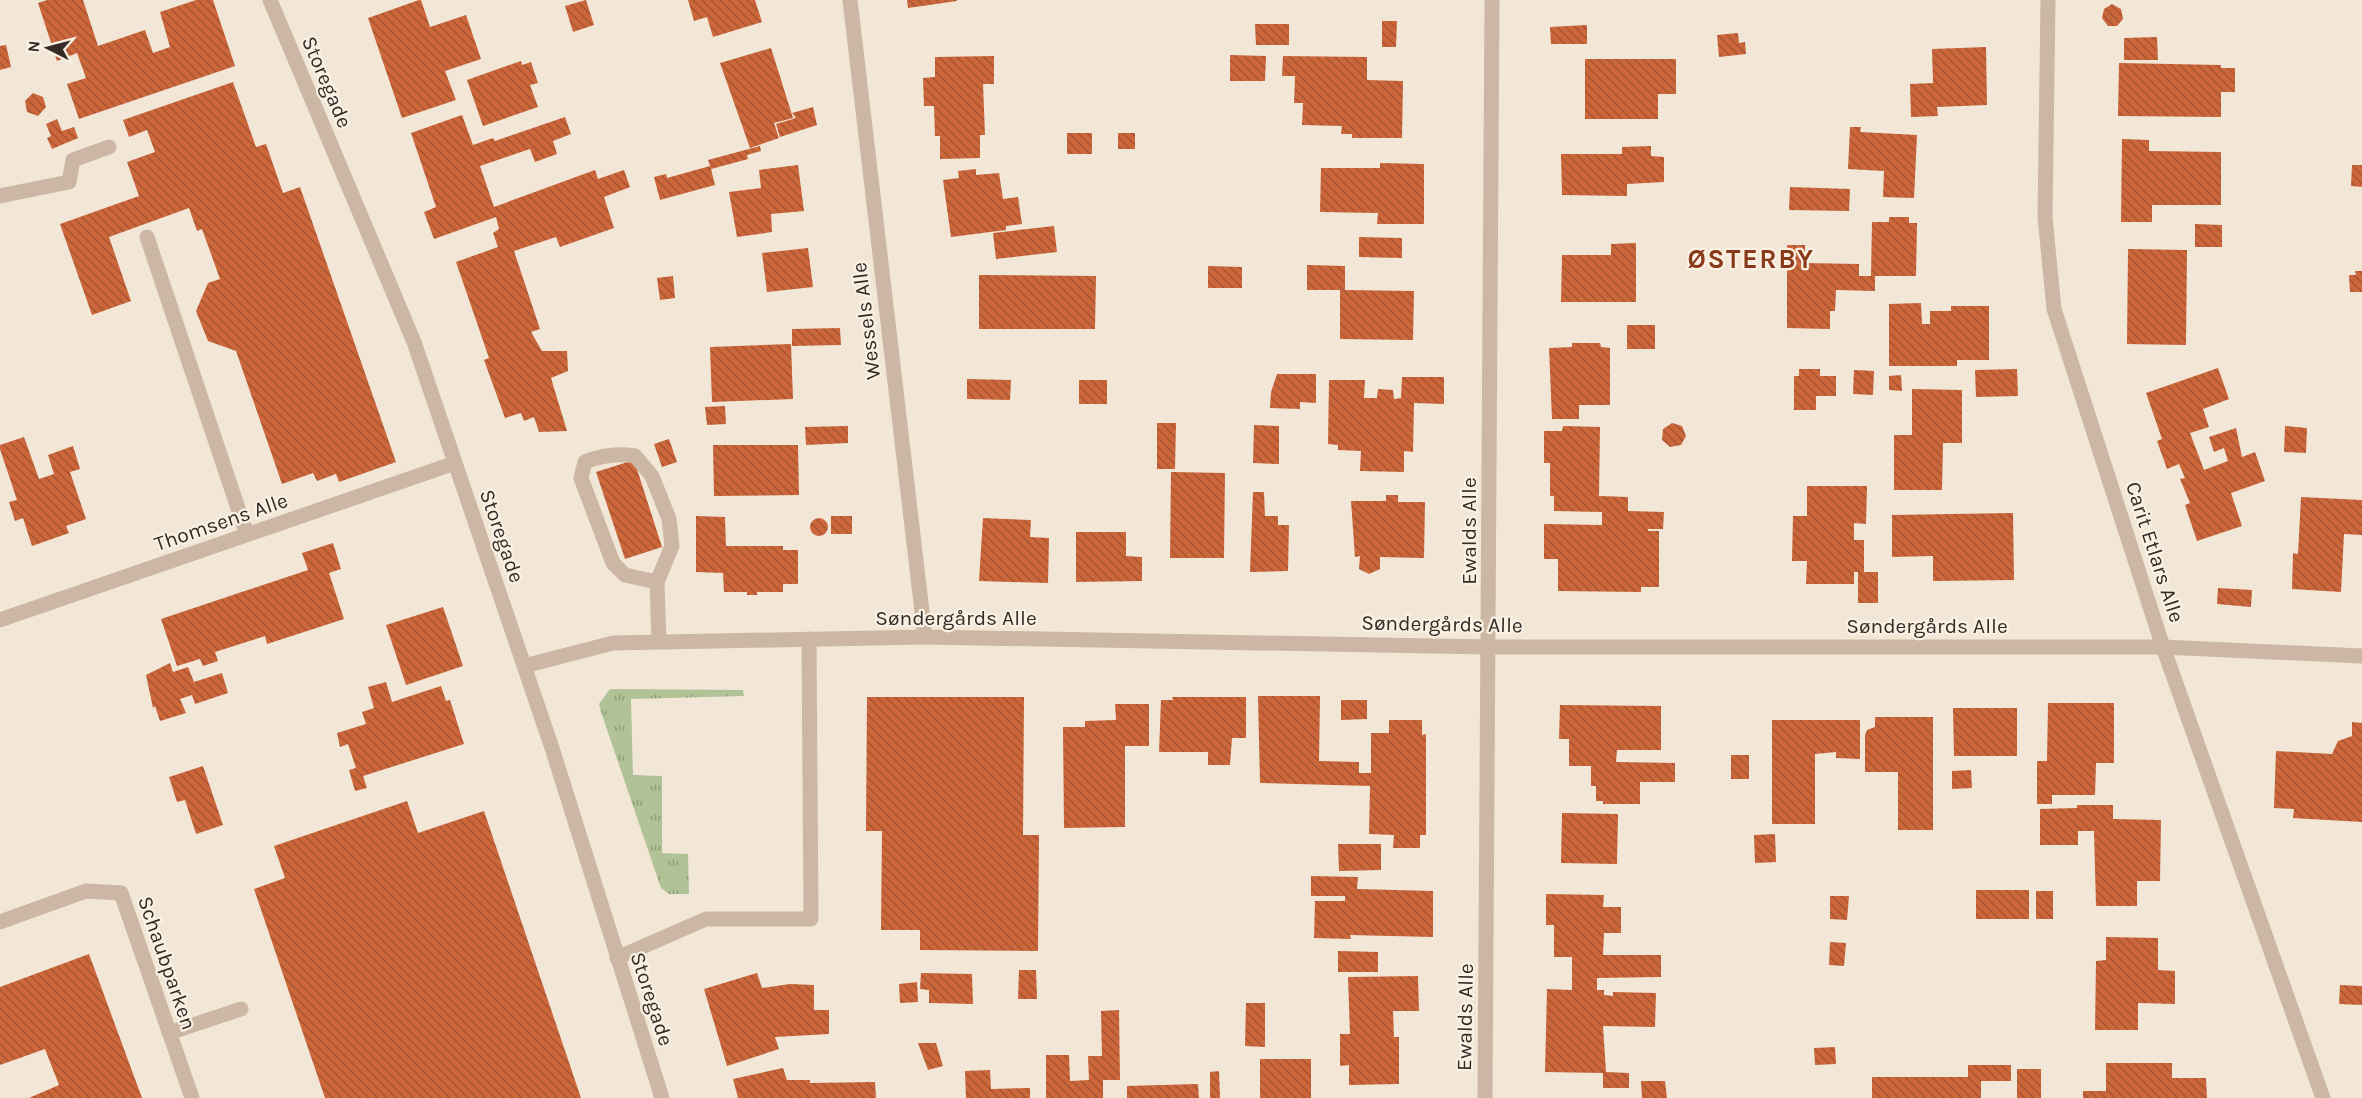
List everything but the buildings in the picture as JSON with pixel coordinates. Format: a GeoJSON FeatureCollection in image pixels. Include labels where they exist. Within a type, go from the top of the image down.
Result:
{"type":"FeatureCollection","features":[{"type":"Feature","properties":{"kind":"street","name":"Storegade"},"geometry":{"type":"LineString","coordinates":[[270,0],[414,342],[524,666],[662,1098]]}},
{"type":"Feature","properties":{"kind":"street","name":"Wessels Alle"},"geometry":{"type":"LineString","coordinates":[[850,0],[925,638]]}},
{"type":"Feature","properties":{"kind":"street","name":"Ewalds Alle"},"geometry":{"type":"LineString","coordinates":[[1485,1098],[1492,0]]}},
{"type":"Feature","properties":{"kind":"street","name":"Carit Etlars Alle"},"geometry":{"type":"LineString","coordinates":[[2048,0],[2045,217],[2054,309],[2163,647],[2324,1098]]}},
{"type":"Feature","properties":{"kind":"street"},"geometry":{"type":"LineString","coordinates":[[0,196],[69,182],[74,160],[110,147]]}},
{"type":"Feature","properties":{"kind":"street"},"geometry":{"type":"LineString","coordinates":[[147,237],[248,535]]}},
{"type":"Feature","properties":{"kind":"street"},"geometry":{"type":"LineString","coordinates":[[657,582],[625,575],[613,563],[581,478],[585,462],[599,456],[621,453],[635,456],[652,476],[669,519],[672,546],[657,582],[659,642]]}},
{"type":"Feature","properties":{"kind":"street","name":"Thomsens Alle"},"geometry":{"type":"LineString","coordinates":[[0,620],[455,463]]}},
{"type":"Feature","properties":{"kind":"street","name":"Søndergårds Alle"},"geometry":{"type":"LineString","coordinates":[[524,666],[613,643],[925,638],[1489,646],[2163,647],[2362,656]]}},
{"type":"Feature","properties":{"kind":"street"},"geometry":{"type":"LineString","coordinates":[[617,958],[706,919],[811,919],[808,639]]}},
{"type":"Feature","properties":{"kind":"street","name":"Schaubparken"},"geometry":{"type":"LineString","coordinates":[[0,922],[86,891],[121,893],[192,1098]]}},
{"type":"Feature","properties":{"kind":"street"},"geometry":{"type":"LineString","coordinates":[[169,1033],[241,1009]]}},
{"type":"Feature","properties":{"kind":"green space"},"geometry":{"type":"Polygon","coordinates":[[[610,689],[743,690],[744,696],[631,699],[633,775],[662,776],[662,853],[688,854],[689,894],[669,894],[661,888],[601,712],[599,704],[610,689]]]}},
{"type":"Feature","properties":{"kind":"district","name":"ØSTERBY"},"geometry":{"type":"Point","coordinates":[1751,259]}}]}
